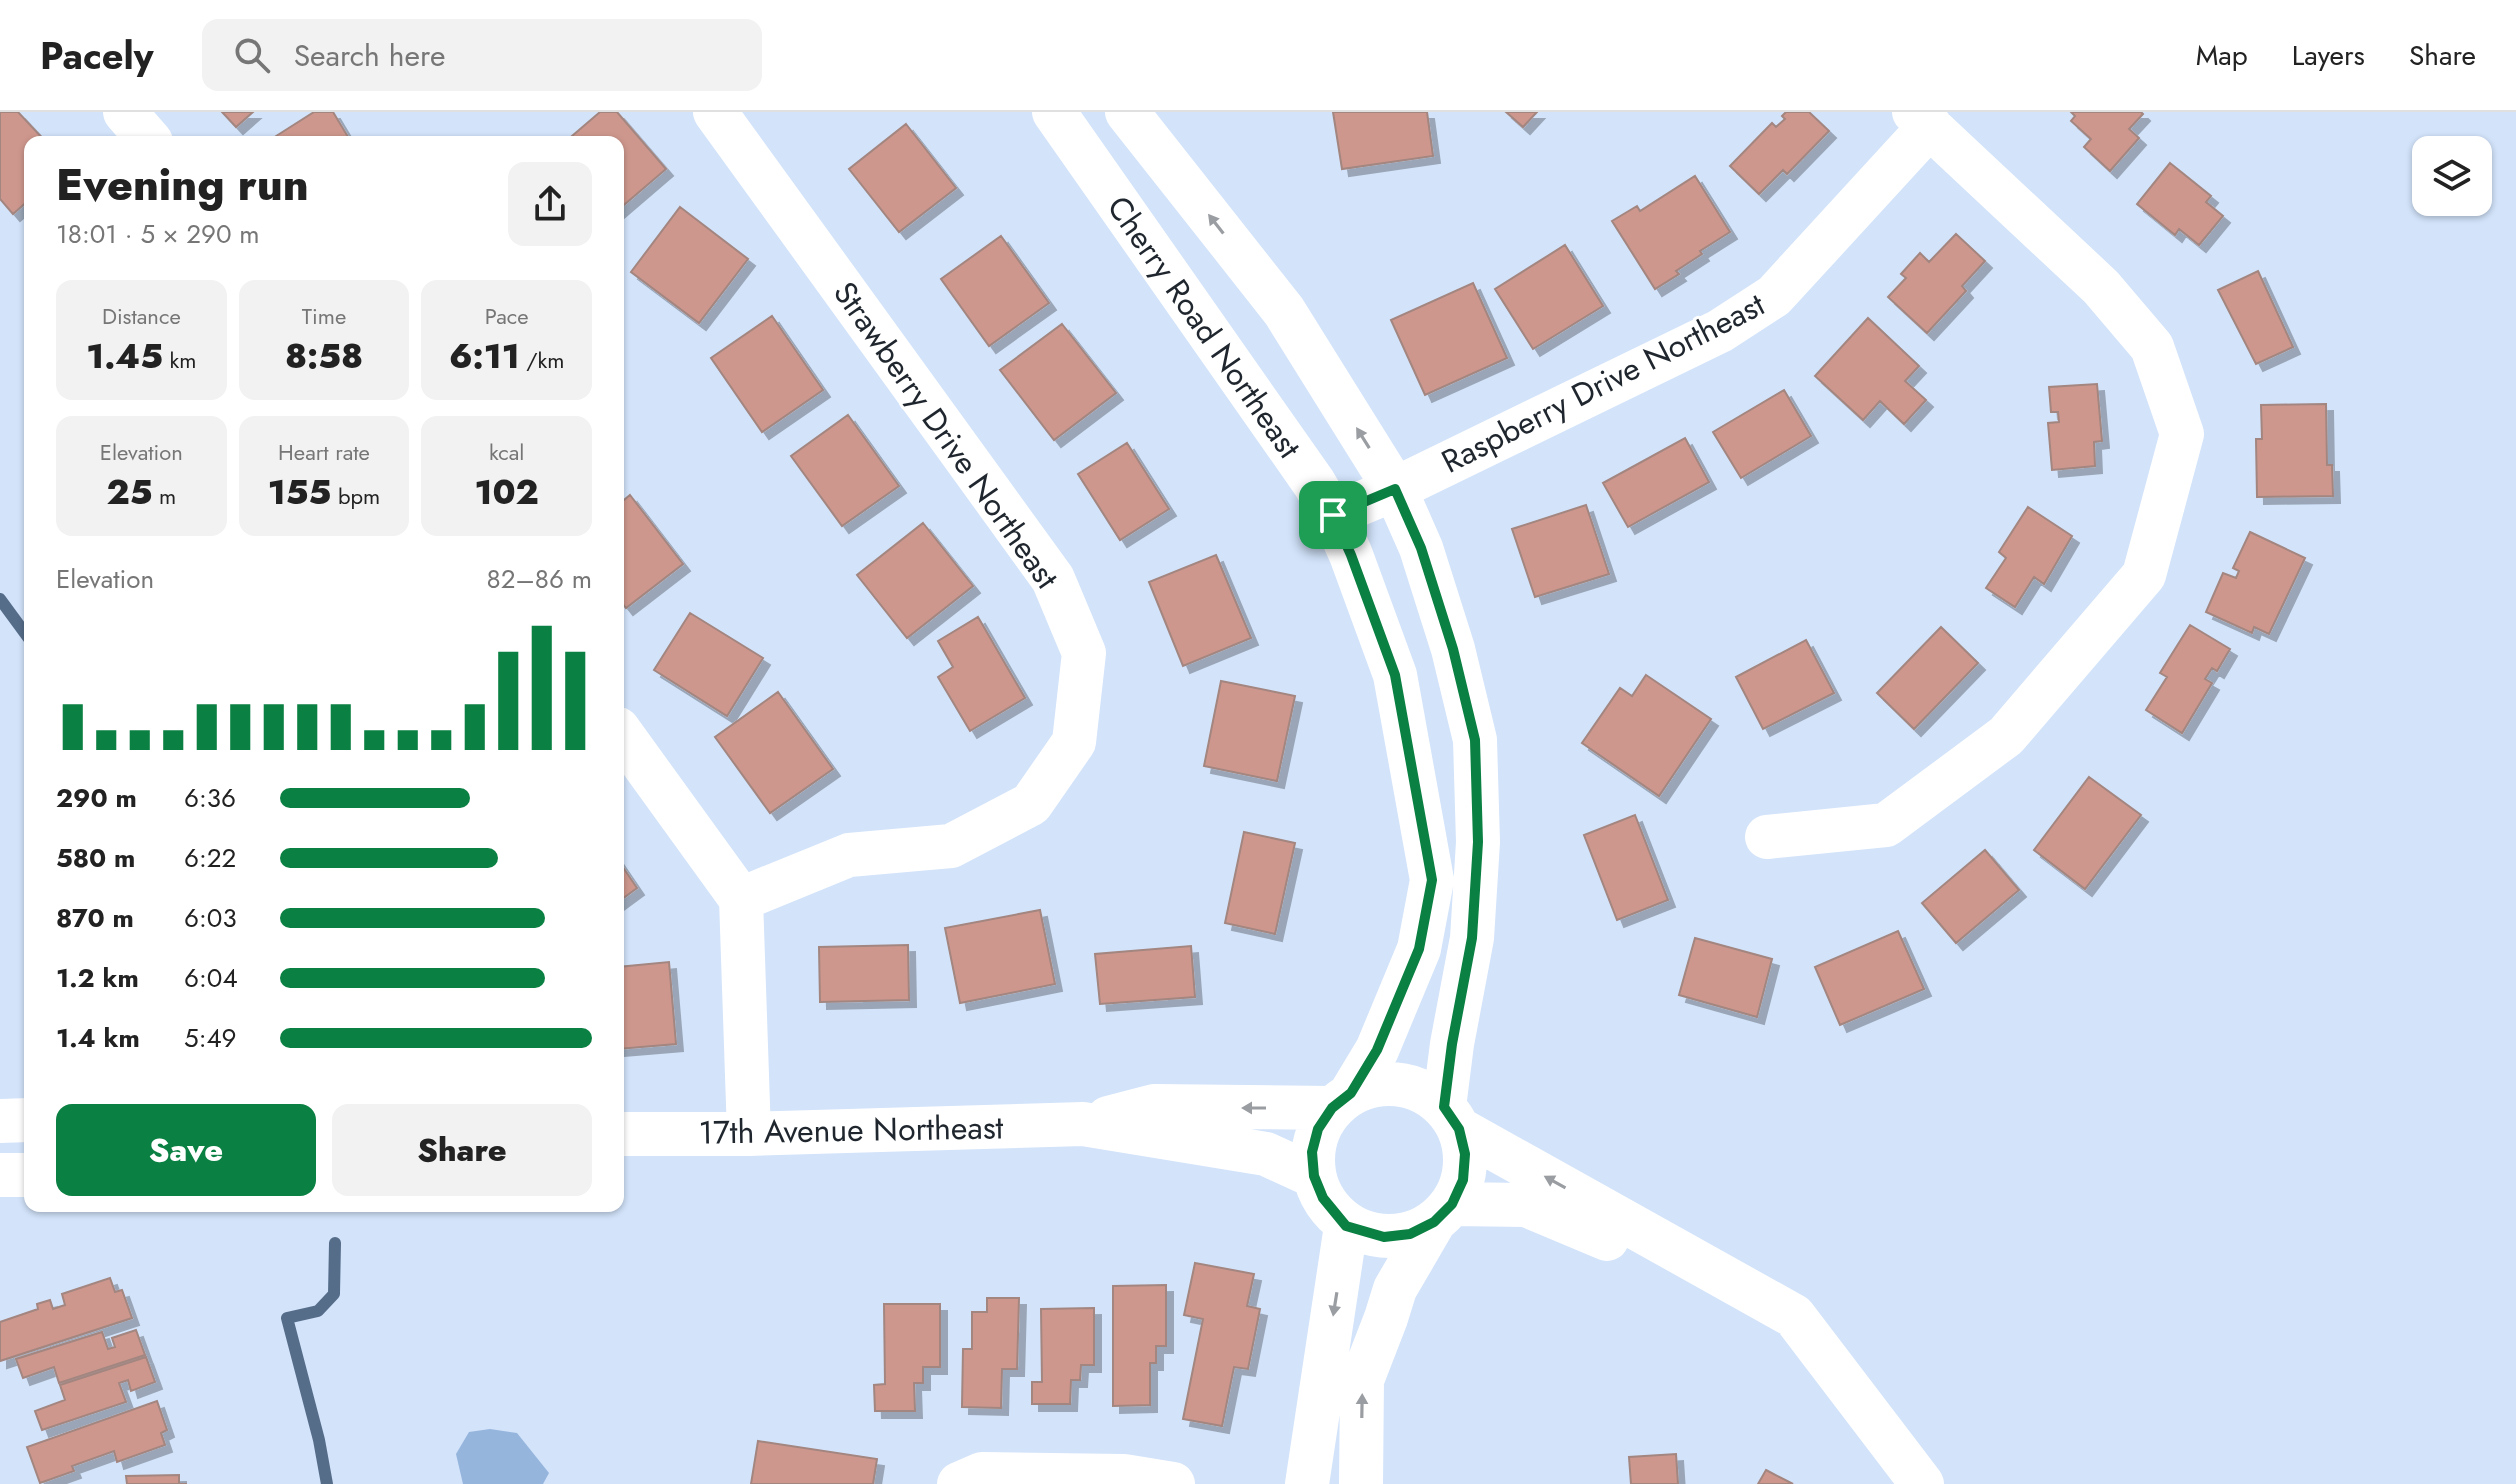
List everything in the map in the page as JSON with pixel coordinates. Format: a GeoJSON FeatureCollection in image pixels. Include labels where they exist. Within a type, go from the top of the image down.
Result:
{"type":"FeatureCollection","features":[{"type":"Feature","properties":{"kind":"street"},"geometry":{"type":"LineString","coordinates":[[125,112],[146,136]]}},
{"type":"Feature","properties":{"kind":"street","name":"Strawberry Drive Northeast"},"geometry":{"type":"LineString","coordinates":[[715,112],[1053,579],[1084,653],[1074,742],[1031,804],[951,846],[849,855],[741,899]]}},
{"type":"Feature","properties":{"kind":"street","name":"Cherry Road Northeast"},"geometry":{"type":"LineString","coordinates":[[1054,112],[1314,483],[1351,555],[1395,675],[1432,880],[1419,949],[1377,1050],[1342,1100]]}},
{"type":"Feature","properties":{"kind":"street","name":"Cherry Road Northeast"},"geometry":{"type":"LineString","coordinates":[[1127,112],[1284,311],[1395,489],[1426,562],[1453,649],[1475,740],[1478,842],[1472,938],[1452,1044],[1451,1118]]}},
{"type":"Feature","properties":{"kind":"street"},"geometry":{"type":"LineString","coordinates":[[1767,837],[1886,825],[2006,736],[2144,575],[2182,434],[2152,347],[2101,287],[1922,119]]}},
{"type":"Feature","properties":{"kind":"street","name":"Raspberry Drive Northeast"},"geometry":{"type":"LineString","coordinates":[[1333,515],[1395,489],[1720,331],[1774,296],[1922,119]]}},
{"type":"Feature","properties":{"kind":"street"},"geometry":{"type":"LineString","coordinates":[[624,737],[741,899],[749,1134]]}},
{"type":"Feature","properties":{"kind":"street"},"geometry":{"type":"LineString","coordinates":[[1794,1316],[1526,1205],[1443,1213],[1410,1234],[1384,1237],[1346,1226],[1323,1198],[1314,1176],[1312,1152],[1318,1129],[1342,1100],[1373,1085],[1398,1084],[1423,1089],[1451,1118],[1794,1316],[1922,1484]]}},
{"type":"Feature","properties":{"kind":"street","name":"17th Avenue Northeast"},"geometry":{"type":"LineString","coordinates":[[1083,1124],[1154,1106],[1342,1100]]}},
{"type":"Feature","properties":{"kind":"street"},"geometry":{"type":"LineString","coordinates":[[1361,1484],[1362,1380],[1395,1289],[1463,1180],[1465,1154],[1451,1118]]}},
{"type":"Feature","properties":{"kind":"street"},"geometry":{"type":"LineString","coordinates":[[0,1121],[24,1120]]}},
{"type":"Feature","properties":{"kind":"street","name":"17th Avenue Northeast"},"geometry":{"type":"LineString","coordinates":[[624,1134],[749,1134],[1083,1124],[1266,1154],[1314,1176]]}},
{"type":"Feature","properties":{"kind":"street"},"geometry":{"type":"LineString","coordinates":[[0,1175],[24,1175]]}},
{"type":"Feature","properties":{"kind":"street"},"geometry":{"type":"LineString","coordinates":[[1307,1484],[1346,1226]]}},
{"type":"Feature","properties":{"kind":"street"},"geometry":{"type":"LineString","coordinates":[[959,1484],[982,1474],[1124,1476],[1173,1484]]}},
{"type":"Feature","properties":{"kind":"shaded area"},"geometry":{"type":"Polygon","coordinates":[[[490,1429],[517,1433],[549,1473],[543,1484],[463,1484],[456,1454],[469,1432],[490,1429]]]}},
{"type":"Feature","properties":{"kind":"building"},"geometry":{"type":"Polygon","coordinates":[[[0,112],[18,112],[40,136],[24,136],[24,204],[13,214],[0,199],[0,112]]]}},
{"type":"Feature","properties":{"kind":"building"},"geometry":{"type":"Polygon","coordinates":[[[222,112],[253,112],[236,127],[222,112]]]}},
{"type":"Feature","properties":{"kind":"building"},"geometry":{"type":"Polygon","coordinates":[[[314,112],[333,112],[347,136],[276,136],[314,112]]]}},
{"type":"Feature","properties":{"kind":"building"},"geometry":{"type":"Polygon","coordinates":[[[600,112],[617,112],[666,169],[624,205],[624,136],[572,136],[600,112]]]}},
{"type":"Feature","properties":{"kind":"building"},"geometry":{"type":"Polygon","coordinates":[[[1333,112],[1427,112],[1433,156],[1342,169],[1333,112]]]}},
{"type":"Feature","properties":{"kind":"building"},"geometry":{"type":"Polygon","coordinates":[[[1506,112],[1537,112],[1523,127],[1506,112]]]}},
{"type":"Feature","properties":{"kind":"building"},"geometry":{"type":"Polygon","coordinates":[[[1786,112],[1809,112],[1829,131],[1787,174],[1783,170],[1759,194],[1730,166],[1772,123],[1776,127],[1785,119],[1782,116],[1786,112]]]}},
{"type":"Feature","properties":{"kind":"building"},"geometry":{"type":"Polygon","coordinates":[[[2071,112],[2141,112],[2143,114],[2129,129],[2139,138],[2110,171],[2084,147],[2091,139],[2071,121],[2075,116],[2071,112]]]}},
{"type":"Feature","properties":{"kind":"building"},"geometry":{"type":"Polygon","coordinates":[[[906,124],[956,188],[899,232],[849,169],[906,124]]]}},
{"type":"Feature","properties":{"kind":"building"},"geometry":{"type":"Polygon","coordinates":[[[2170,163],[2211,196],[2206,202],[2223,216],[2199,245],[2179,229],[2175,235],[2137,204],[2170,163]]]}},
{"type":"Feature","properties":{"kind":"building"},"geometry":{"type":"Polygon","coordinates":[[[1695,176],[1730,232],[1700,251],[1702,254],[1676,271],[1679,274],[1655,289],[1612,221],[1637,206],[1640,211],[1695,176]]]}},
{"type":"Feature","properties":{"kind":"building"},"geometry":{"type":"Polygon","coordinates":[[[680,207],[748,259],[699,323],[631,272],[680,207]]]}},
{"type":"Feature","properties":{"kind":"building"},"geometry":{"type":"Polygon","coordinates":[[[1956,234],[1985,261],[1962,286],[1966,291],[1927,333],[1888,297],[1906,278],[1901,274],[1920,253],[1929,262],[1956,234]]]}},
{"type":"Feature","properties":{"kind":"building"},"geometry":{"type":"Polygon","coordinates":[[[1001,236],[1049,303],[989,346],[941,279],[1001,236]]]}},
{"type":"Feature","properties":{"kind":"building"},"geometry":{"type":"Polygon","coordinates":[[[1565,245],[1603,306],[1533,349],[1495,289],[1565,245]]]}},
{"type":"Feature","properties":{"kind":"building"},"geometry":{"type":"Polygon","coordinates":[[[2258,271],[2293,347],[2256,364],[2218,290],[2258,271]]]}},
{"type":"Feature","properties":{"kind":"building"},"geometry":{"type":"Polygon","coordinates":[[[1473,283],[1507,358],[1425,395],[1391,320],[1473,283]]]}},
{"type":"Feature","properties":{"kind":"building"},"geometry":{"type":"Polygon","coordinates":[[[772,316],[823,390],[762,432],[711,358],[772,316]]]}},
{"type":"Feature","properties":{"kind":"building"},"geometry":{"type":"Polygon","coordinates":[[[1868,318],[1919,366],[1905,381],[1926,400],[1904,424],[1880,401],[1863,420],[1815,376],[1868,318]]]}},
{"type":"Feature","properties":{"kind":"building"},"geometry":{"type":"Polygon","coordinates":[[[1062,324],[1116,393],[1054,440],[1000,370],[1062,324]]]}},
{"type":"Feature","properties":{"kind":"building"},"geometry":{"type":"Polygon","coordinates":[[[2097,384],[2102,441],[2094,442],[2095,466],[2052,470],[2048,423],[2059,422],[2058,412],[2051,412],[2049,387],[2097,384]]]}},
{"type":"Feature","properties":{"kind":"building"},"geometry":{"type":"Polygon","coordinates":[[[1784,390],[1811,436],[1741,478],[1713,432],[1784,390]]]}},
{"type":"Feature","properties":{"kind":"building"},"geometry":{"type":"Polygon","coordinates":[[[2326,404],[2327,465],[2332,465],[2333,496],[2257,497],[2256,439],[2262,439],[2261,405],[2326,404]]]}},
{"type":"Feature","properties":{"kind":"building"},"geometry":{"type":"Polygon","coordinates":[[[848,415],[899,486],[842,526],[791,456],[848,415]]]}},
{"type":"Feature","properties":{"kind":"building"},"geometry":{"type":"Polygon","coordinates":[[[1685,438],[1709,482],[1628,527],[1603,483],[1685,438]]]}},
{"type":"Feature","properties":{"kind":"building"},"geometry":{"type":"Polygon","coordinates":[[[1127,443],[1169,509],[1120,540],[1078,474],[1127,443]]]}},
{"type":"Feature","properties":{"kind":"building"},"geometry":{"type":"Polygon","coordinates":[[[630,495],[683,564],[626,608],[624,606],[624,500],[630,495]]]}},
{"type":"Feature","properties":{"kind":"building"},"geometry":{"type":"Polygon","coordinates":[[[1586,505],[1609,574],[1535,597],[1512,529],[1586,505]]]}},
{"type":"Feature","properties":{"kind":"building"},"geometry":{"type":"Polygon","coordinates":[[[2028,507],[2072,536],[2044,584],[2034,577],[2015,607],[1986,588],[2006,558],[1999,552],[2028,507]]]}},
{"type":"Feature","properties":{"kind":"building"},"geometry":{"type":"Polygon","coordinates":[[[923,523],[973,586],[907,638],[857,575],[923,523]]]}},
{"type":"Feature","properties":{"kind":"building"},"geometry":{"type":"Polygon","coordinates":[[[2250,532],[2305,558],[2269,634],[2254,627],[2252,633],[2206,612],[2223,573],[2236,578],[2239,571],[2233,568],[2250,532]]]}},
{"type":"Feature","properties":{"kind":"building"},"geometry":{"type":"Polygon","coordinates":[[[1216,555],[1251,638],[1183,666],[1149,582],[1216,555]]]}},
{"type":"Feature","properties":{"kind":"building"},"geometry":{"type":"Polygon","coordinates":[[[690,613],[763,658],[727,716],[654,670],[690,613]]]}},
{"type":"Feature","properties":{"kind":"building"},"geometry":{"type":"Polygon","coordinates":[[[978,617],[1025,698],[970,731],[938,677],[953,667],[938,641],[978,617]]]}},
{"type":"Feature","properties":{"kind":"building"},"geometry":{"type":"Polygon","coordinates":[[[2190,625],[2230,649],[2217,671],[2212,668],[2205,679],[2212,683],[2182,733],[2146,710],[2167,677],[2160,673],[2190,625]]]}},
{"type":"Feature","properties":{"kind":"building"},"geometry":{"type":"Polygon","coordinates":[[[1941,627],[1978,663],[1914,729],[1877,693],[1941,627]]]}},
{"type":"Feature","properties":{"kind":"building"},"geometry":{"type":"Polygon","coordinates":[[[1806,640],[1834,693],[1763,729],[1736,677],[1806,640]]]}},
{"type":"Feature","properties":{"kind":"building"},"geometry":{"type":"Polygon","coordinates":[[[1646,675],[1711,719],[1659,796],[1582,743],[1620,688],[1632,696],[1646,675]]]}},
{"type":"Feature","properties":{"kind":"building"},"geometry":{"type":"Polygon","coordinates":[[[1221,681],[1295,696],[1277,781],[1204,766],[1221,681]]]}},
{"type":"Feature","properties":{"kind":"building"},"geometry":{"type":"Polygon","coordinates":[[[778,692],[833,769],[770,813],[715,737],[778,692]]]}},
{"type":"Feature","properties":{"kind":"building"},"geometry":{"type":"Polygon","coordinates":[[[2089,777],[2141,815],[2085,889],[2034,850],[2089,777]]]}},
{"type":"Feature","properties":{"kind":"building"},"geometry":{"type":"Polygon","coordinates":[[[1635,815],[1668,900],[1617,920],[1584,835],[1635,815]]]}},
{"type":"Feature","properties":{"kind":"building"},"geometry":{"type":"Polygon","coordinates":[[[1244,832],[1295,843],[1275,934],[1225,923],[1244,832]]]}},
{"type":"Feature","properties":{"kind":"building"},"geometry":{"type":"Polygon","coordinates":[[[1985,850],[2019,890],[1956,943],[1922,903],[1985,850]]]}},
{"type":"Feature","properties":{"kind":"building"},"geometry":{"type":"Polygon","coordinates":[[[624,869],[637,888],[624,898],[624,869]]]}},
{"type":"Feature","properties":{"kind":"building"},"geometry":{"type":"Polygon","coordinates":[[[1040,910],[1055,984],[960,1003],[945,928],[1040,910]]]}},
{"type":"Feature","properties":{"kind":"building"},"geometry":{"type":"Polygon","coordinates":[[[1898,931],[1924,989],[1840,1025],[1815,967],[1898,931]]]}},
{"type":"Feature","properties":{"kind":"building"},"geometry":{"type":"Polygon","coordinates":[[[1695,938],[1772,959],[1757,1017],[1679,995],[1695,938]]]}},
{"type":"Feature","properties":{"kind":"building"},"geometry":{"type":"Polygon","coordinates":[[[908,945],[909,1000],[820,1002],[819,947],[908,945]]]}},
{"type":"Feature","properties":{"kind":"building"},"geometry":{"type":"Polygon","coordinates":[[[1191,946],[1195,997],[1100,1004],[1095,954],[1191,946]]]}},
{"type":"Feature","properties":{"kind":"building"},"geometry":{"type":"Polygon","coordinates":[[[669,962],[676,1044],[624,1048],[624,966],[669,962]]]}},
{"type":"Feature","properties":{"kind":"building"},"geometry":{"type":"Polygon","coordinates":[[[1195,1263],[1254,1274],[1247,1306],[1260,1309],[1248,1369],[1234,1367],[1222,1426],[1183,1419],[1203,1319],[1184,1315],[1195,1263]]]}},
{"type":"Feature","properties":{"kind":"building"},"geometry":{"type":"Polygon","coordinates":[[[110,1278],[115,1292],[122,1290],[132,1318],[0,1361],[0,1322],[38,1309],[37,1304],[50,1300],[53,1309],[65,1305],[62,1294],[110,1278]]]}},
{"type":"Feature","properties":{"kind":"building"},"geometry":{"type":"Polygon","coordinates":[[[1166,1285],[1166,1346],[1156,1346],[1156,1363],[1150,1363],[1150,1405],[1113,1406],[1113,1286],[1166,1285]]]}},
{"type":"Feature","properties":{"kind":"building"},"geometry":{"type":"Polygon","coordinates":[[[987,1298],[1019,1298],[1017,1369],[1002,1369],[1001,1408],[962,1407],[963,1349],[972,1349],[972,1312],[987,1312],[987,1298]]]}},
{"type":"Feature","properties":{"kind":"building"},"geometry":{"type":"Polygon","coordinates":[[[884,1304],[940,1304],[940,1367],[923,1367],[923,1383],[914,1383],[915,1411],[875,1411],[874,1385],[885,1384],[884,1304]]]}},
{"type":"Feature","properties":{"kind":"building"},"geometry":{"type":"Polygon","coordinates":[[[1094,1308],[1094,1365],[1081,1365],[1080,1380],[1071,1380],[1070,1404],[1032,1404],[1032,1382],[1042,1382],[1041,1309],[1094,1308]]]}},
{"type":"Feature","properties":{"kind":"building"},"geometry":{"type":"Polygon","coordinates":[[[136,1330],[145,1355],[59,1383],[54,1367],[23,1378],[16,1359],[102,1332],[108,1349],[115,1347],[112,1338],[136,1330]]]}},
{"type":"Feature","properties":{"kind":"building"},"geometry":{"type":"Polygon","coordinates":[[[146,1357],[155,1382],[131,1391],[128,1380],[119,1383],[126,1402],[42,1430],[35,1411],[65,1400],[60,1385],[146,1357]]]}},
{"type":"Feature","properties":{"kind":"building"},"geometry":{"type":"Polygon","coordinates":[[[157,1401],[167,1430],[161,1433],[165,1445],[117,1462],[114,1451],[72,1466],[74,1471],[40,1483],[27,1447],[157,1401]]]}},
{"type":"Feature","properties":{"kind":"building"},"geometry":{"type":"Polygon","coordinates":[[[758,1441],[877,1459],[873,1484],[751,1484],[758,1441]]]}},
{"type":"Feature","properties":{"kind":"building"},"geometry":{"type":"Polygon","coordinates":[[[1676,1454],[1678,1484],[1631,1484],[1629,1457],[1676,1454]]]}},
{"type":"Feature","properties":{"kind":"building"},"geometry":{"type":"Polygon","coordinates":[[[1766,1470],[1793,1484],[1758,1484],[1766,1470]]]}},
{"type":"Feature","properties":{"kind":"building"},"geometry":{"type":"Polygon","coordinates":[[[179,1475],[179,1484],[127,1484],[126,1476],[179,1475]]]}},
{"type":"Feature","properties":{"kind":"waterway"},"geometry":{"type":"LineString","coordinates":[[0,599],[24,632]]}},
{"type":"Feature","properties":{"kind":"waterway"},"geometry":{"type":"LineString","coordinates":[[327,1484],[319,1440],[287,1318],[318,1311],[334,1294],[335,1243]]}},
{"type":"Feature","properties":{"kind":"route"},"geometry":{"type":"LineString","coordinates":[[1395,489],[1421,548],[1453,649],[1475,740],[1478,842],[1472,938],[1452,1044],[1444,1107],[1459,1129],[1465,1154],[1463,1180],[1452,1204],[1434,1222],[1410,1234],[1384,1237],[1346,1226],[1338,1217],[1323,1198],[1314,1176],[1312,1152],[1318,1129],[1332,1108],[1351,1093],[1377,1050],[1419,949],[1432,880],[1395,675],[1333,515],[1395,489]]}}]}
